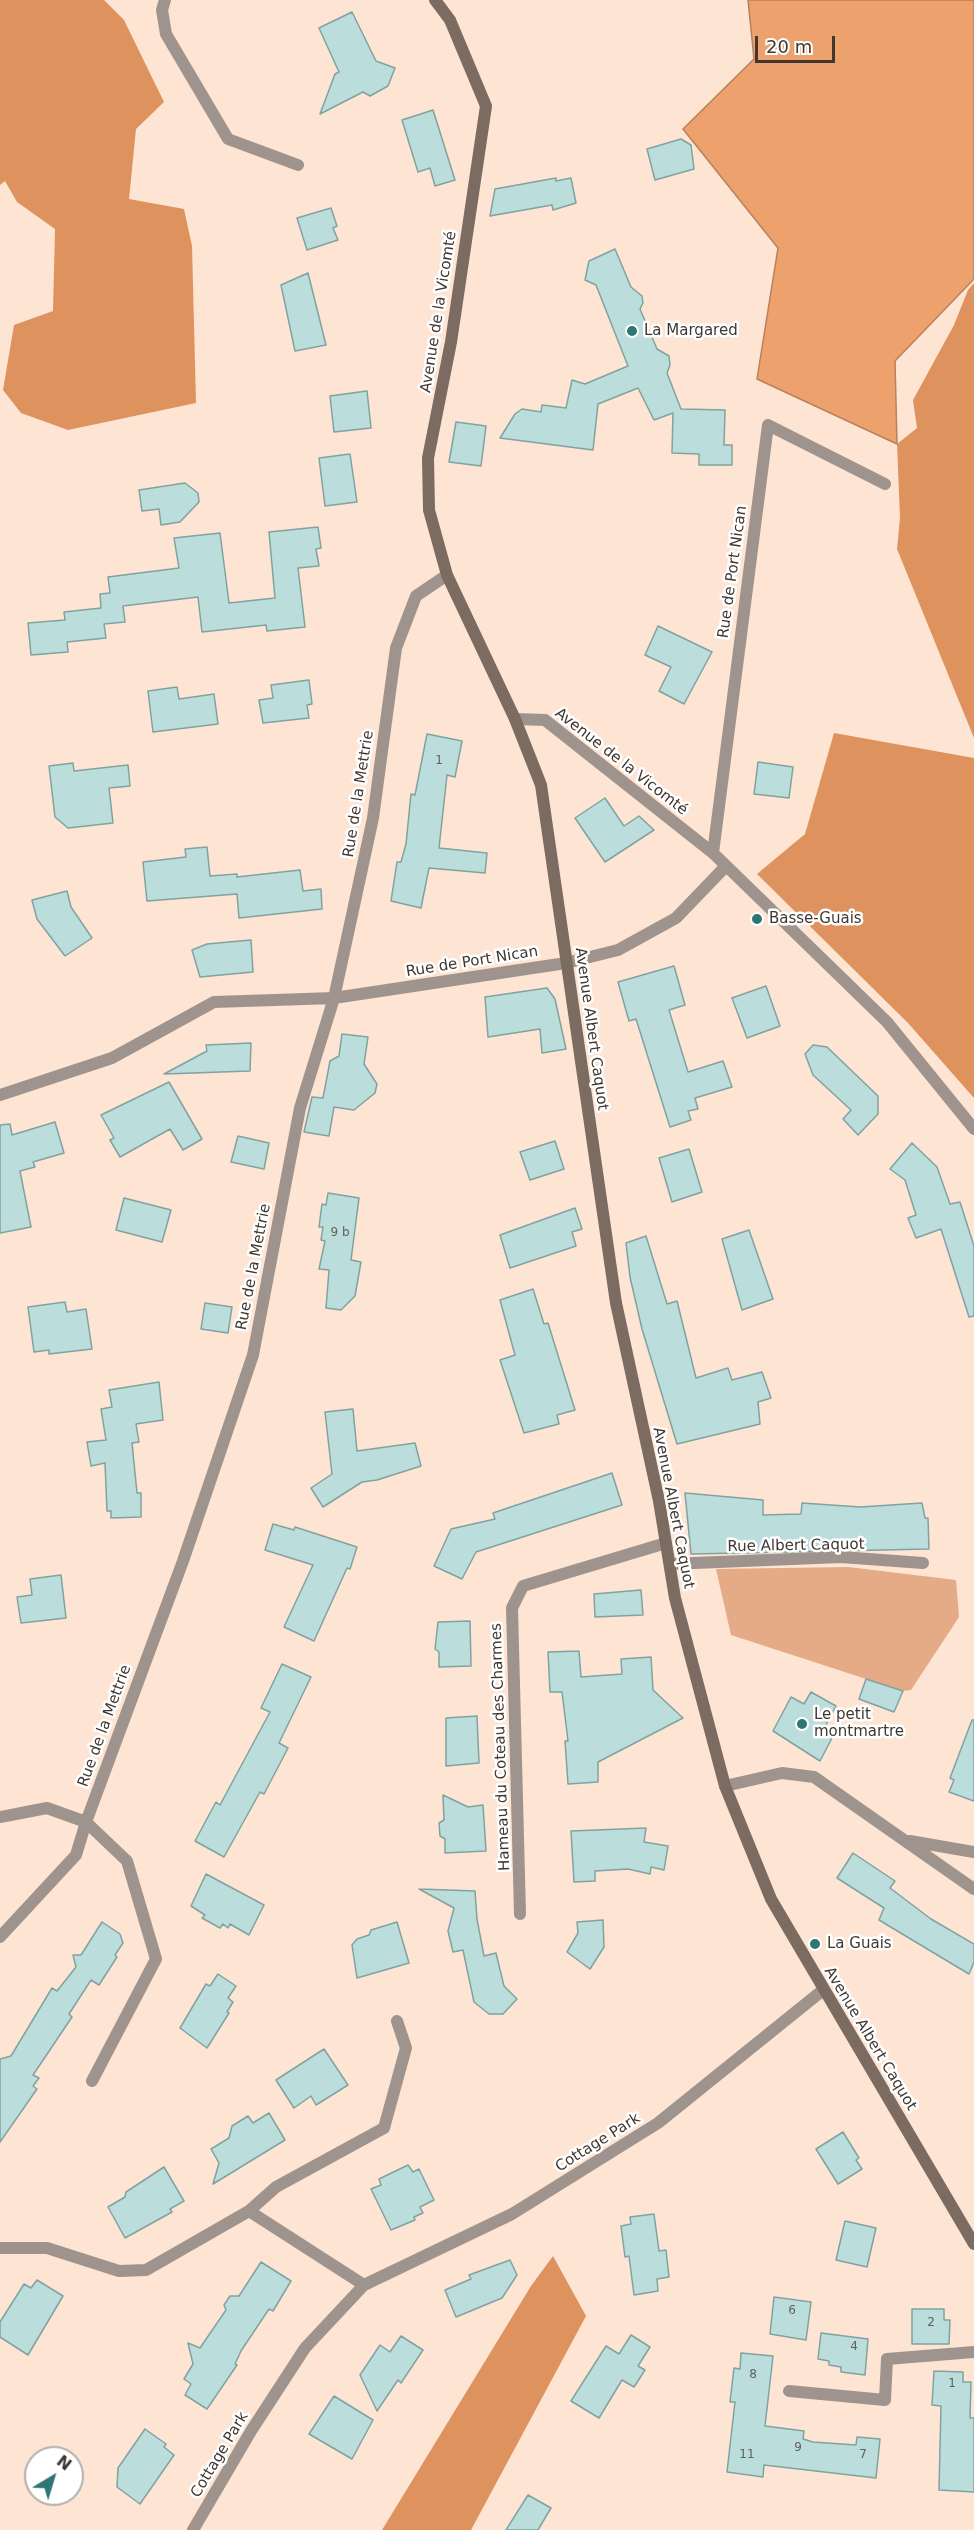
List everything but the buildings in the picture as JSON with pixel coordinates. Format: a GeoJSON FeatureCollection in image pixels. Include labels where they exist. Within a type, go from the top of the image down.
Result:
{"type":"FeatureCollection","features":[{"type":"Feature","properties":{"kind":"main road","name":"Avenue de la Vicomté"},"geometry":{"type":"LineString","coordinates":[[435,0],[450,20],[486,106],[451,342],[429,458],[429,510],[447,575],[514,719]]}},
{"type":"Feature","properties":{"kind":"main road","name":"Avenue Albert Caquot"},"geometry":{"type":"LineString","coordinates":[[514,719],[541,785],[616,1303],[666,1543],[675,1598],[725,1786],[771,1899],[974,2244]]}},
{"type":"Feature","properties":{"kind":"street"},"geometry":{"type":"LineString","coordinates":[[165,0],[162,10],[166,34],[228,139],[298,165]]}},
{"type":"Feature","properties":{"kind":"street","name":"Rue de Port Nican"},"geometry":{"type":"LineString","coordinates":[[713,853],[768,425],[885,484]]}},
{"type":"Feature","properties":{"kind":"street","name":"Rue de la Mettrie"},"geometry":{"type":"LineString","coordinates":[[0,1937],[76,1855],[86,1822],[183,1561],[253,1355],[300,1108],[334,998],[373,818],[396,648],[416,596],[447,575]]}},
{"type":"Feature","properties":{"kind":"street","name":"Avenue de la Vicomté"},"geometry":{"type":"LineString","coordinates":[[514,719],[545,720],[713,853],[887,1022],[974,1129]]}},
{"type":"Feature","properties":{"kind":"street","name":"Rue de Port Nican"},"geometry":{"type":"LineString","coordinates":[[0,1095],[112,1058],[214,1002],[334,998],[566,963],[618,950],[676,918],[726,866]]}},
{"type":"Feature","properties":{"kind":"street","name":"Hameau du Coteau des Charmes"},"geometry":{"type":"LineString","coordinates":[[520,1914],[512,1608],[523,1586],[666,1543]]}},
{"type":"Feature","properties":{"kind":"street","name":"Rue Albert Caquot"},"geometry":{"type":"LineString","coordinates":[[670,1564],[841,1557],[923,1563]]}},
{"type":"Feature","properties":{"kind":"street"},"geometry":{"type":"LineString","coordinates":[[725,1786],[782,1773],[814,1777],[974,1888]]}},
{"type":"Feature","properties":{"kind":"street"},"geometry":{"type":"LineString","coordinates":[[0,1817],[47,1808],[86,1822],[127,1861],[156,1959],[92,2081]]}},
{"type":"Feature","properties":{"kind":"street"},"geometry":{"type":"LineString","coordinates":[[905,1840],[974,1852]]}},
{"type":"Feature","properties":{"kind":"street","name":"Cottage Park"},"geometry":{"type":"LineString","coordinates":[[193,2530],[251,2431],[305,2348],[364,2285],[512,2214],[658,2123],[823,1990]]}},
{"type":"Feature","properties":{"kind":"street"},"geometry":{"type":"LineString","coordinates":[[0,2248],[47,2248],[119,2271],[146,2270],[249,2211],[276,2187],[384,2128],[406,2048],[397,2020]]}},
{"type":"Feature","properties":{"kind":"street"},"geometry":{"type":"LineString","coordinates":[[249,2211],[364,2285]]}},
{"type":"Feature","properties":{"kind":"street"},"geometry":{"type":"LineString","coordinates":[[789,2391],[885,2400],[887,2359],[974,2352]]}},
{"type":"Feature","properties":{"kind":"shaded area"},"geometry":{"type":"Polygon","coordinates":[[[0,0],[104,0],[124,20],[164,102],[136,129],[129,199],[184,209],[192,246],[196,403],[68,430],[21,413],[3,390],[14,325],[53,311],[55,229],[17,202],[5,181],[0,185],[0,0]]]}},
{"type":"Feature","properties":{"kind":"shaded area"},"geometry":{"type":"Polygon","coordinates":[[[748,0],[974,0],[974,279],[895,361],[897,444],[757,379],[778,248],[683,129],[754,59],[748,0]]]}},
{"type":"Feature","properties":{"kind":"shaded area"},"geometry":{"type":"Polygon","coordinates":[[[974,283],[974,738],[897,549],[900,518],[897,444],[917,428],[913,400],[954,325],[968,290],[974,283]]]}},
{"type":"Feature","properties":{"kind":"shaded area"},"geometry":{"type":"Polygon","coordinates":[[[834,733],[974,758],[974,1098],[908,1023],[757,874],[805,834],[834,733]]]}},
{"type":"Feature","properties":{"kind":"shaded area"},"geometry":{"type":"Polygon","coordinates":[[[848,1567],[956,1580],[959,1617],[911,1690],[903,1691],[731,1635],[716,1569],[848,1567]]]}},
{"type":"Feature","properties":{"kind":"shaded area"},"geometry":{"type":"Polygon","coordinates":[[[553,2256],[586,2316],[471,2530],[382,2530],[531,2286],[553,2256]]]}},
{"type":"Feature","properties":{"kind":"place","name":"La Margared"},"geometry":{"type":"Point","coordinates":[632,331]}},
{"type":"Feature","properties":{"kind":"place","name":"Basse-Guais"},"geometry":{"type":"Point","coordinates":[757,919]}},
{"type":"Feature","properties":{"kind":"place","name":"Le petit montmartre"},"geometry":{"type":"Point","coordinates":[802,1724]}},
{"type":"Feature","properties":{"kind":"place","name":"La Guais"},"geometry":{"type":"Point","coordinates":[815,1944]}}]}
